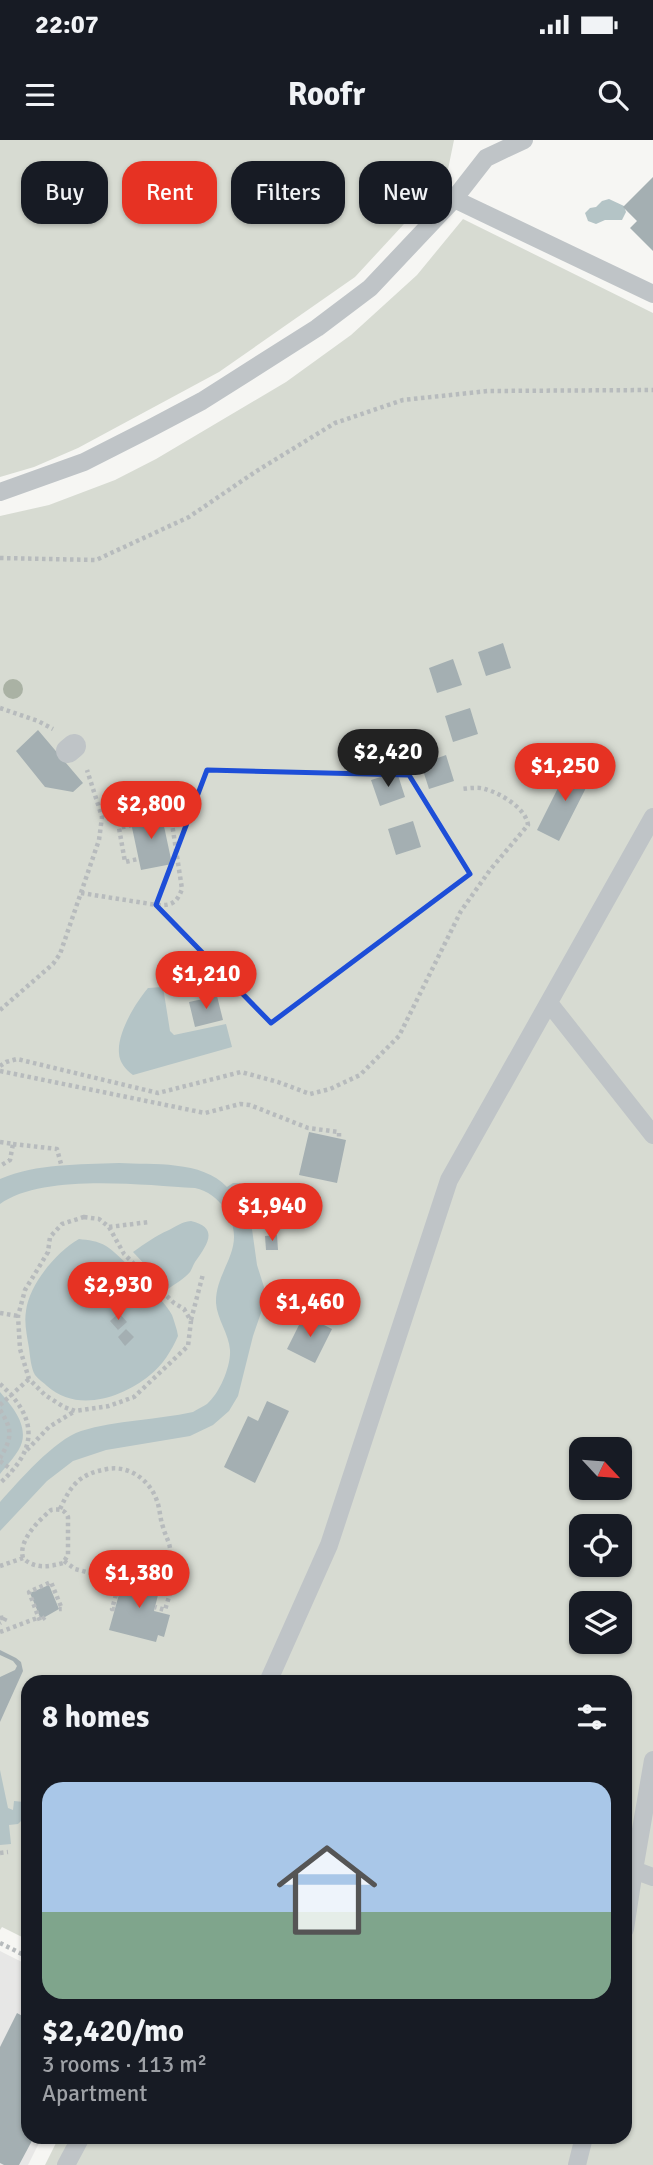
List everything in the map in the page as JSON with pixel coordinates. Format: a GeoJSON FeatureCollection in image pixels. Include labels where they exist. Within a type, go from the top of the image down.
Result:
{"type":"FeatureCollection","features":[{"type":"Feature","properties":{"kind":"lane"},"geometry":{"type":"LineString","coordinates":[[0,492],[84,462],[202,401],[262,365],[370,288],[454,199],[486,158],[524,140]]}},
{"type":"Feature","properties":{"kind":"lane"},"geometry":{"type":"LineString","coordinates":[[454,199],[653,294]]}},
{"type":"Feature","properties":{"kind":"lane"},"geometry":{"type":"LineString","coordinates":[[271,1675],[329,1545],[449,1180],[653,817]]}},
{"type":"Feature","properties":{"kind":"lane"},"geometry":{"type":"LineString","coordinates":[[549,1003],[653,1135]]}},
{"type":"Feature","properties":{"kind":"lane"},"geometry":{"type":"LineString","coordinates":[[632,1883],[653,1760]]}},
{"type":"Feature","properties":{"kind":"lane"},"geometry":{"type":"LineString","coordinates":[[634,1870],[653,1877]]}},
{"type":"Feature","properties":{"kind":"lane"},"geometry":{"type":"LineString","coordinates":[[66,2165],[77,2144]]}},
{"type":"Feature","properties":{"kind":"lane"},"geometry":{"type":"LineString","coordinates":[[577,2165],[582,2144]]}},
{"type":"Feature","properties":{"kind":"path"},"geometry":{"type":"LineString","coordinates":[[0,558],[96,560],[189,517],[255,472],[335,423],[403,400],[488,391],[653,390]]}},
{"type":"Feature","properties":{"kind":"path"},"geometry":{"type":"LineString","coordinates":[[0,708],[38,720],[57,731],[89,774],[102,817],[93,862],[60,954],[53,964],[0,1010]]}},
{"type":"Feature","properties":{"kind":"path"},"geometry":{"type":"LineString","coordinates":[[340,1138],[339,1132],[308,1128],[250,1105],[240,1104],[205,1113],[0,1069],[6,1062],[17,1059],[158,1093],[241,1072],[310,1094],[330,1089],[360,1075],[399,1036],[461,911],[490,870],[528,825],[528,819],[520,810],[502,797],[484,788],[462,789]]}},
{"type":"Feature","properties":{"kind":"path"},"geometry":{"type":"LineString","coordinates":[[81,893],[170,906],[178,900],[182,890],[171,817],[162,819]]}},
{"type":"Feature","properties":{"kind":"path"},"geometry":{"type":"LineString","coordinates":[[132,825],[119,828],[125,862],[138,859]]}},
{"type":"Feature","properties":{"kind":"path"},"geometry":{"type":"LineString","coordinates":[[0,1142],[57,1149],[61,1164]]}},
{"type":"Feature","properties":{"kind":"path"},"geometry":{"type":"LineString","coordinates":[[0,1166],[10,1160],[13,1144]]}},
{"type":"Feature","properties":{"kind":"path"},"geometry":{"type":"LineString","coordinates":[[75,1411],[64,1408],[45,1395],[29,1379],[20,1349],[18,1316],[25,1290],[48,1252],[50,1237],[62,1224],[84,1217],[99,1219],[109,1227],[124,1254],[174,1303],[184,1309],[191,1321]]}},
{"type":"Feature","properties":{"kind":"path"},"geometry":{"type":"LineString","coordinates":[[109,1227],[149,1222]]}},
{"type":"Feature","properties":{"kind":"path"},"geometry":{"type":"LineString","coordinates":[[0,1483],[48,1427],[75,1411],[109,1406],[134,1396],[188,1346],[191,1321],[203,1275]]}},
{"type":"Feature","properties":{"kind":"path"},"geometry":{"type":"LineString","coordinates":[[0,1312],[18,1316]]}},
{"type":"Feature","properties":{"kind":"path"},"geometry":{"type":"LineString","coordinates":[[12,1470],[0,1460],[10,1441],[8,1422],[0,1407],[29,1379]]}},
{"type":"Feature","properties":{"kind":"path"},"geometry":{"type":"LineString","coordinates":[[0,1384],[20,1405],[27,1421],[30,1434],[27,1450]]}},
{"type":"Feature","properties":{"kind":"path"},"geometry":{"type":"LineString","coordinates":[[61,1509],[73,1485],[94,1472],[114,1468],[126,1470],[145,1481],[158,1502],[171,1552],[166,1572],[166,1581],[171,1590],[165,1610],[155,1607]]}},
{"type":"Feature","properties":{"kind":"path"},"geometry":{"type":"LineString","coordinates":[[61,1509],[68,1517],[68,1555],[63,1563],[53,1566],[29,1564],[23,1558],[23,1547],[32,1530],[51,1510],[61,1509]]}},
{"type":"Feature","properties":{"kind":"path"},"geometry":{"type":"LineString","coordinates":[[0,1566],[23,1558]]}},
{"type":"Feature","properties":{"kind":"path"},"geometry":{"type":"LineString","coordinates":[[64,1561],[75,1569],[113,1579],[118,1561],[125,1563],[112,1609],[116,1609]]}},
{"type":"Feature","properties":{"kind":"path"},"geometry":{"type":"LineString","coordinates":[[0,1632],[43,1617],[40,1621],[29,1592],[51,1582],[62,1609],[59,1609]]}},
{"type":"Feature","properties":{"kind":"path"},"geometry":{"type":"LineString","coordinates":[[0,1853],[8,1852]]}},
{"type":"Feature","properties":{"kind":"path"},"geometry":{"type":"LineString","coordinates":[[0,1943],[21,1954]]}},
{"type":"Feature","properties":{"kind":"highlighted area"},"geometry":{"type":"Polygon","coordinates":[[[207,770],[409,775],[470,874],[271,1023],[156,905],[207,770]]]}},
{"type":"Feature","properties":{"kind":"shaded area"},"geometry":{"type":"Polygon","coordinates":[[[0,140],[454,140],[450,161],[359,161],[359,224],[404,224],[355,277],[219,372],[78,448],[34,467],[0,477],[0,140]]]}},
{"type":"Feature","properties":{"kind":"shaded area"},"geometry":{"type":"Polygon","coordinates":[[[609,199],[624,206],[626,212],[622,220],[605,220],[596,224],[588,221],[585,213],[609,199]]]}},
{"type":"Feature","properties":{"kind":"shaded area"},"geometry":{"type":"Polygon","coordinates":[[[463,219],[653,313],[653,2165],[45,2165],[56,2144],[632,2144],[632,1675],[21,1675],[21,1936],[2,1927],[0,1930],[0,516],[49,505],[115,480],[156,459],[286,382],[351,335],[417,275],[463,219]]]}},
{"type":"Feature","properties":{"kind":"shaded area"},"geometry":{"type":"Polygon","coordinates":[[[163,987],[170,1031],[174,1035],[226,1024],[232,1047],[133,1075],[120,1060],[119,1045],[124,1027],[148,988],[163,987]]]}},
{"type":"Feature","properties":{"kind":"shaded area"},"geometry":{"type":"Polygon","coordinates":[[[119,1163],[191,1168],[217,1178],[227,1187],[240,1183],[250,1195],[252,1203],[246,1210],[251,1222],[257,1265],[264,1287],[263,1307],[238,1396],[229,1411],[213,1425],[190,1436],[106,1450],[73,1461],[47,1481],[0,1531],[0,1502],[60,1443],[81,1431],[95,1427],[193,1412],[212,1399],[227,1371],[229,1344],[216,1303],[217,1291],[233,1247],[234,1235],[225,1209],[212,1196],[195,1188],[94,1183],[41,1188],[19,1194],[0,1204],[0,1179],[14,1174],[58,1166],[119,1163]]]}},
{"type":"Feature","properties":{"kind":"shaded area"},"geometry":{"type":"Polygon","coordinates":[[[191,1221],[206,1228],[207,1243],[190,1272],[168,1289],[133,1252],[159,1235],[191,1221]]]}},
{"type":"Feature","properties":{"kind":"shaded area"},"geometry":{"type":"Polygon","coordinates":[[[79,1239],[106,1246],[131,1267],[168,1309],[178,1336],[163,1362],[139,1383],[113,1396],[99,1399],[72,1399],[59,1394],[35,1375],[26,1330],[28,1301],[38,1280],[61,1252],[79,1239]]]}},
{"type":"Feature","properties":{"kind":"shaded area"},"geometry":{"type":"Polygon","coordinates":[[[0,1392],[17,1415],[23,1435],[18,1450],[0,1474],[0,1392]]]}},
{"type":"Feature","properties":{"kind":"shaded area"},"geometry":{"type":"Polygon","coordinates":[[[0,1770],[8,1808],[13,1810],[14,1801],[21,1802],[21,1821],[9,1825],[11,1844],[0,1845],[0,1770]]]}},
{"type":"Feature","properties":{"kind":"shaded area"},"geometry":{"type":"Polygon","coordinates":[[[0,1951],[21,1962],[21,2144],[38,2144],[28,2165],[0,2165],[0,1951]]]}},
{"type":"Feature","properties":{"kind":"building"},"geometry":{"type":"Polygon","coordinates":[[[653,177],[653,251],[630,228],[637,221],[623,207],[653,177]]]}},
{"type":"Feature","properties":{"kind":"building"},"geometry":{"type":"Polygon","coordinates":[[[503,643],[511,668],[486,676],[478,652],[503,643]]]}},
{"type":"Feature","properties":{"kind":"building"},"geometry":{"type":"Polygon","coordinates":[[[453,659],[462,685],[437,693],[429,668],[453,659]]]}},
{"type":"Feature","properties":{"kind":"building"},"geometry":{"type":"Polygon","coordinates":[[[470,708],[478,734],[453,742],[445,716],[470,708]]]}},
{"type":"Feature","properties":{"kind":"building"},"geometry":{"type":"Polygon","coordinates":[[[38,730],[83,783],[73,792],[45,787],[16,751],[38,730]]]}},
{"type":"Feature","properties":{"kind":"building"},"geometry":{"type":"Polygon","coordinates":[[[446,755],[454,781],[429,789],[421,764],[446,755]]]}},
{"type":"Feature","properties":{"kind":"building"},"geometry":{"type":"Polygon","coordinates":[[[570,764],[592,776],[559,841],[537,830],[570,764]]]}},
{"type":"Feature","properties":{"kind":"building"},"geometry":{"type":"Polygon","coordinates":[[[397,772],[405,797],[380,806],[371,780],[397,772]]]}},
{"type":"Feature","properties":{"kind":"building"},"geometry":{"type":"Polygon","coordinates":[[[161,812],[172,864],[141,870],[130,818],[161,812]]]}},
{"type":"Feature","properties":{"kind":"building"},"geometry":{"type":"Polygon","coordinates":[[[413,821],[421,847],[396,855],[388,829],[413,821]]]}},
{"type":"Feature","properties":{"kind":"building"},"geometry":{"type":"Polygon","coordinates":[[[217,996],[223,1020],[195,1027],[189,1002],[217,996]]]}},
{"type":"Feature","properties":{"kind":"building"},"geometry":{"type":"Polygon","coordinates":[[[309,1132],[346,1140],[337,1183],[299,1175],[309,1132]]]}},
{"type":"Feature","properties":{"kind":"building"},"geometry":{"type":"Polygon","coordinates":[[[277,1235],[278,1250],[266,1250],[265,1236],[277,1235]]]}},
{"type":"Feature","properties":{"kind":"building"},"geometry":{"type":"Polygon","coordinates":[[[119,1313],[127,1322],[118,1330],[110,1321],[119,1313]]]}},
{"type":"Feature","properties":{"kind":"building"},"geometry":{"type":"Polygon","coordinates":[[[304,1315],[332,1329],[315,1363],[287,1349],[304,1315]]]}},
{"type":"Feature","properties":{"kind":"building"},"geometry":{"type":"Polygon","coordinates":[[[126,1329],[134,1337],[125,1346],[118,1337],[126,1329]]]}},
{"type":"Feature","properties":{"kind":"building"},"geometry":{"type":"Polygon","coordinates":[[[267,1401],[289,1411],[255,1483],[224,1467],[248,1416],[258,1421],[267,1401]]]}},
{"type":"Feature","properties":{"kind":"building"},"geometry":{"type":"Polygon","coordinates":[[[125,1573],[161,1583],[154,1611],[170,1615],[164,1637],[158,1635],[156,1642],[109,1630],[125,1573]]]}},
{"type":"Feature","properties":{"kind":"building"},"geometry":{"type":"Polygon","coordinates":[[[49,1585],[59,1609],[40,1617],[30,1593],[49,1585]]]}},
{"type":"Feature","properties":{"kind":"building"},"geometry":{"type":"Polygon","coordinates":[[[0,1650],[16,1658],[21,1662],[23,1671],[0,1722],[0,1677],[15,1670],[17,1666],[0,1655],[0,1650]]]}},
{"type":"Feature","properties":{"kind":"building"},"geometry":{"type":"Polygon","coordinates":[[[17,2013],[21,2015],[21,2144],[30,2144],[19,2165],[0,2163],[0,2047],[17,2013]]]}}]}
